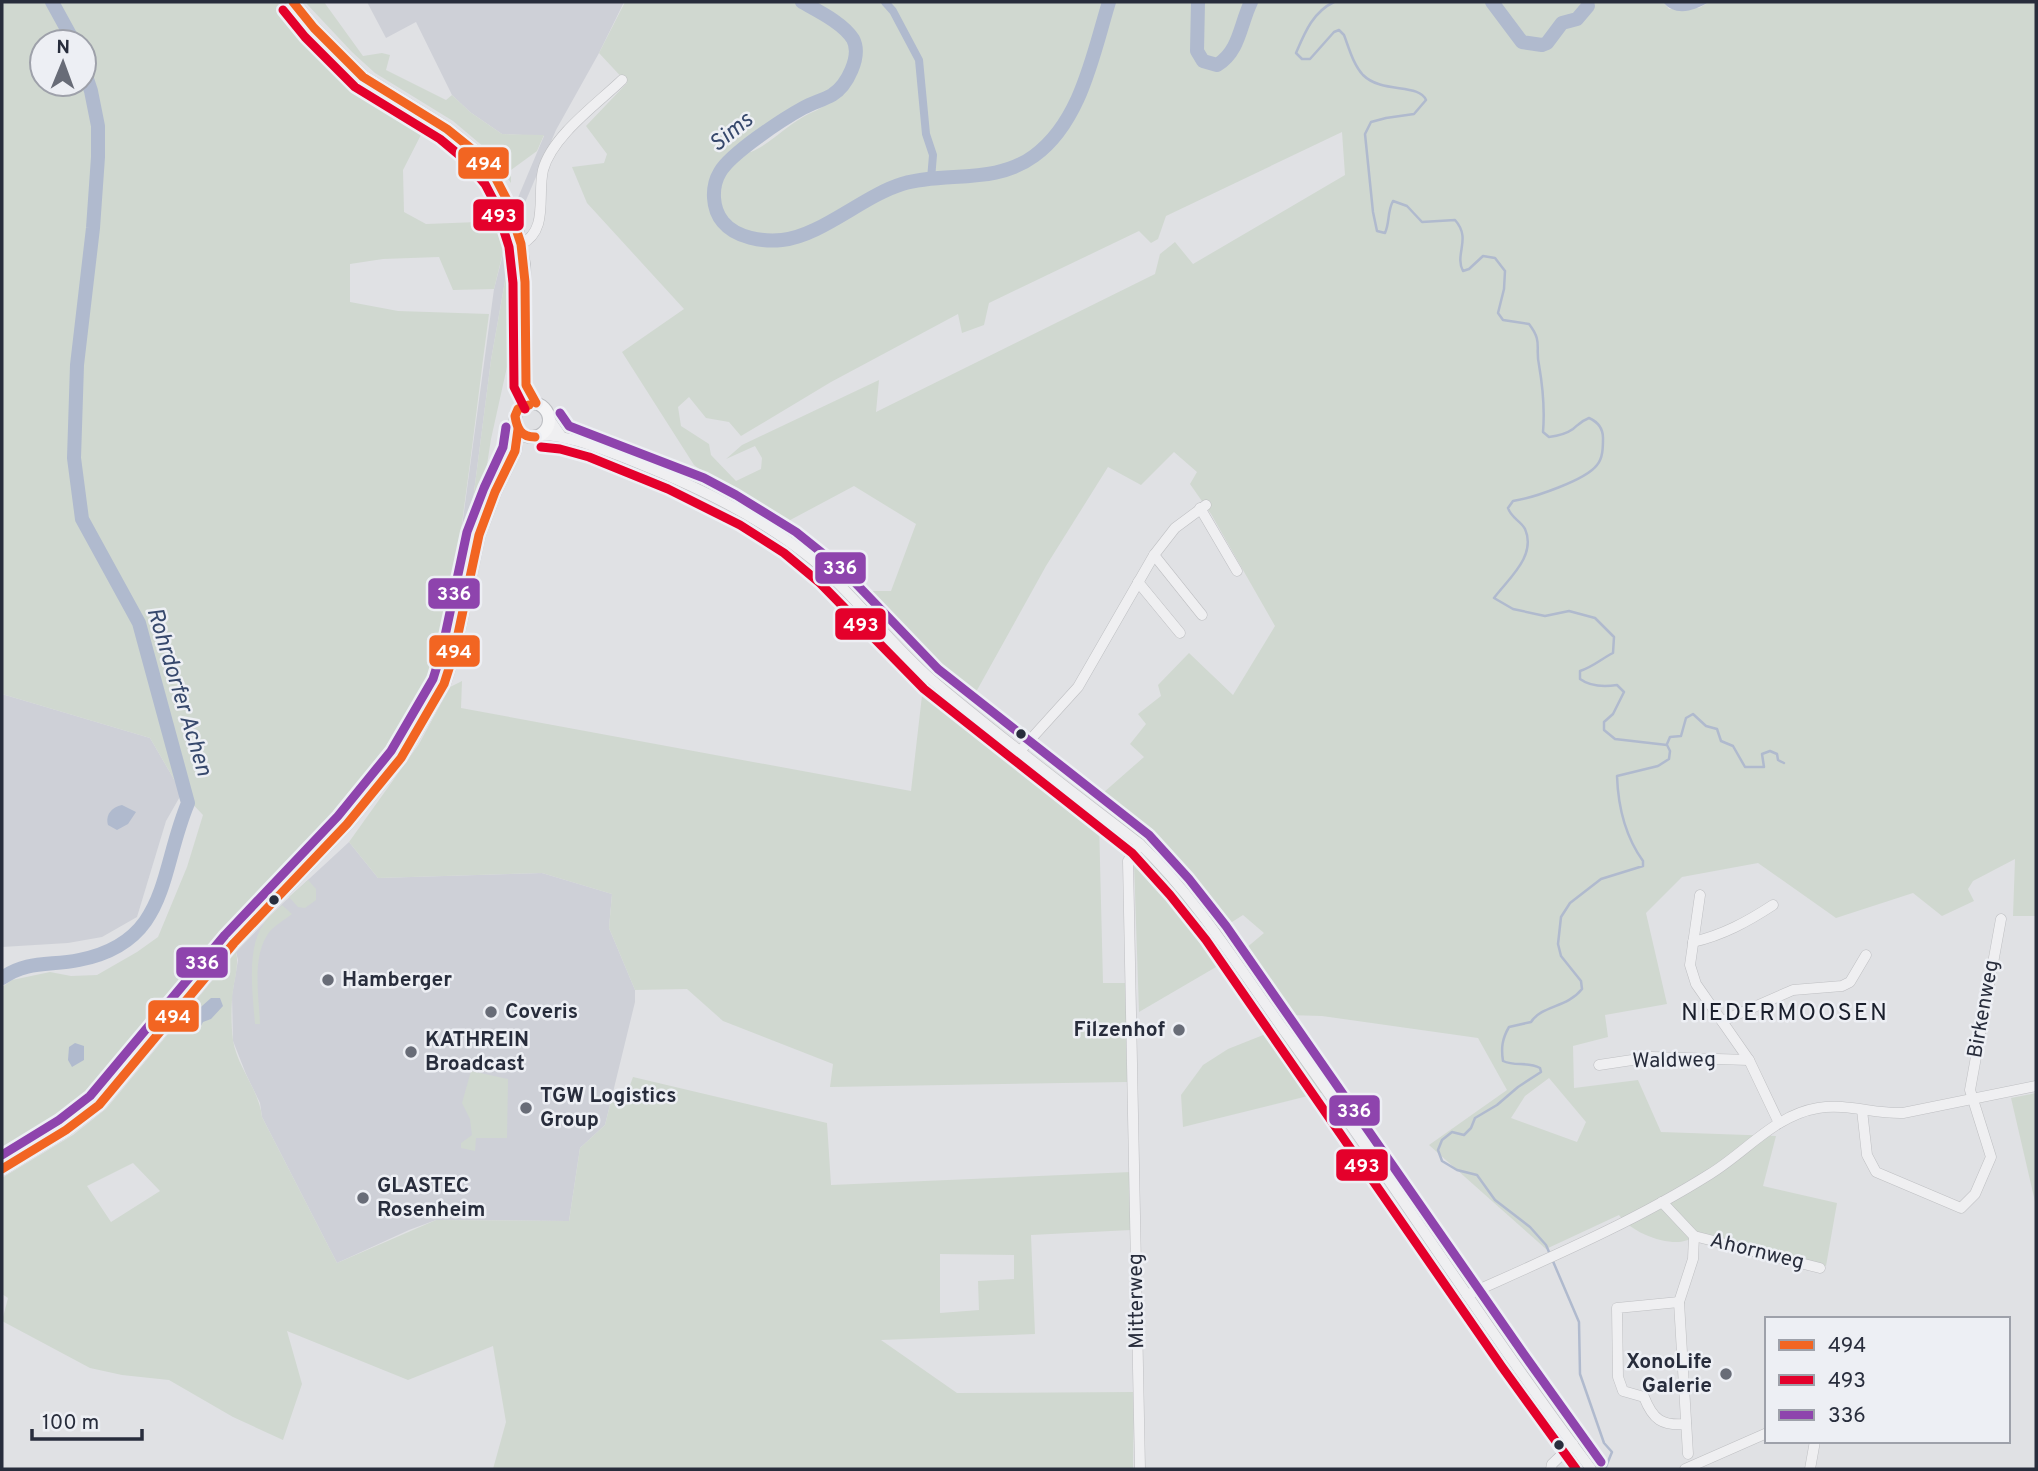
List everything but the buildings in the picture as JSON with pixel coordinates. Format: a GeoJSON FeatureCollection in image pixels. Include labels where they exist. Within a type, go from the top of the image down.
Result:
{"type":"FeatureCollection","features":[{"type":"Feature","properties":{"kind":"main road"},"geometry":{"type":"LineString","coordinates":[[293,2],[323,38],[363,78],[447,129],[473,150],[495,177],[506,198],[521,244],[525,282],[526,385],[530,404]]}},
{"type":"Feature","properties":{"kind":"main road"},"geometry":{"type":"LineString","coordinates":[[515,451],[548,428],[550,420],[547,411],[530,404]]}},
{"type":"Feature","properties":{"kind":"main road"},"geometry":{"type":"LineString","coordinates":[[2,1169],[66,1130],[99,1105],[234,943],[347,824],[401,758],[444,684],[454,653],[479,535],[495,492],[515,451],[518,429],[515,416],[530,404]]}},
{"type":"Feature","properties":{"kind":"main road"},"geometry":{"type":"LineString","coordinates":[[518,429],[536,436]]}},
{"type":"Feature","properties":{"kind":"street"},"geometry":{"type":"LineString","coordinates":[[521,244],[530,240],[538,225],[541,187],[550,150],[622,80]]}},
{"type":"Feature","properties":{"kind":"street"},"geometry":{"type":"LineString","coordinates":[[550,420],[562,436]]}},
{"type":"Feature","properties":{"kind":"street"},"geometry":{"type":"LineString","coordinates":[[536,436],[562,436],[657,471],[730,505],[788,541],[833,578],[930,678],[1140,844],[1187,895],[1247,978],[1591,1469]]}},
{"type":"Feature","properties":{"kind":"street"},"geometry":{"type":"LineString","coordinates":[[1020,751],[1078,687],[1154,555],[1175,528],[1203,506],[1237,571]]}},
{"type":"Feature","properties":{"kind":"street"},"geometry":{"type":"LineString","coordinates":[[1154,555],[1202,615]]}},
{"type":"Feature","properties":{"kind":"street"},"geometry":{"type":"LineString","coordinates":[[1138,582],[1180,633]]}},
{"type":"Feature","properties":{"kind":"street","name":"Mitterweg"},"geometry":{"type":"LineString","coordinates":[[1140,844],[1128,861],[1140,1469]]}},
{"type":"Feature","properties":{"kind":"street","name":"Waldweg"},"geometry":{"type":"LineString","coordinates":[[1700,895],[1690,965],[1696,984],[1749,1060],[1779,1123]]}},
{"type":"Feature","properties":{"kind":"street"},"geometry":{"type":"LineString","coordinates":[[1693,942],[1715,937],[1744,924],[1773,905]]}},
{"type":"Feature","properties":{"kind":"street","name":"Birkenweg"},"geometry":{"type":"LineString","coordinates":[[1971,1099],[1970,1090],[2001,919]]}},
{"type":"Feature","properties":{"kind":"street"},"geometry":{"type":"LineString","coordinates":[[1723,1021],[1793,990],[1842,986],[1850,982],[1866,955]]}},
{"type":"Feature","properties":{"kind":"street","name":"Waldweg"},"geometry":{"type":"LineString","coordinates":[[1600,1065],[1652,1057],[1749,1060]]}},
{"type":"Feature","properties":{"kind":"street"},"geometry":{"type":"LineString","coordinates":[[1467,1295],[1662,1202],[1712,1173],[1779,1123],[1798,1114],[1818,1108],[1838,1107],[1886,1114],[1903,1113],[2036,1086]]}},
{"type":"Feature","properties":{"kind":"street"},"geometry":{"type":"LineString","coordinates":[[1862,1110],[1867,1155],[1876,1172],[1961,1208],[1975,1194],[1991,1157],[1977,1109],[1971,1099]]}},
{"type":"Feature","properties":{"kind":"street"},"geometry":{"type":"LineString","coordinates":[[1662,1202],[1694,1236],[1693,1259],[1679,1302],[1688,1454]]}},
{"type":"Feature","properties":{"kind":"street","name":"Ahornweg"},"geometry":{"type":"LineString","coordinates":[[1694,1236],[1821,1268]]}},
{"type":"Feature","properties":{"kind":"street"},"geometry":{"type":"LineString","coordinates":[[1679,1302],[1617,1308],[1618,1377],[1623,1391],[1644,1397],[1650,1412],[1663,1423],[1686,1424]]}},
{"type":"Feature","properties":{"kind":"street"},"geometry":{"type":"LineString","coordinates":[[1685,1469],[1765,1434]]}},
{"type":"Feature","properties":{"kind":"street"},"geometry":{"type":"LineString","coordinates":[[1810,1469],[1815,1443]]}},
{"type":"Feature","properties":{"kind":"street"},"geometry":{"type":"LineString","coordinates":[[1550,1469],[1573,1444]]}},
{"type":"Feature","properties":{"kind":"shaded area"},"geometry":{"type":"Polygon","coordinates":[[[2,2],[286,2],[304,28],[350,79],[426,125],[403,170],[404,212],[426,224],[510,224],[494,289],[453,290],[439,257],[383,259],[350,264],[350,302],[398,311],[489,314],[458,550],[447,613],[428,674],[413,706],[396,735],[355,789],[231,926],[145,1036],[81,1101],[44,1128],[2,1150],[2,987],[12,980],[50,972],[71,976],[97,975],[137,952],[158,937],[187,867],[203,815],[182,793],[150,738],[2,694],[2,2]]]}},
{"type":"Feature","properties":{"kind":"shaded area"},"geometry":{"type":"Polygon","coordinates":[[[305,2],[324,2],[363,56],[382,53],[390,55],[386,70],[446,100],[452,95],[470,112],[502,134],[544,135],[537,151],[511,170],[511,183],[485,148],[453,121],[375,73],[305,2]]]}},
{"type":"Feature","properties":{"kind":"shaded area"},"geometry":{"type":"Polygon","coordinates":[[[367,2],[624,2],[556,130],[513,236],[491,360],[461,593],[441,664],[412,726],[390,760],[329,831],[236,931],[108,1088],[89,1106],[28,1147],[2,1158],[2,1150],[55,1121],[103,1083],[260,892],[361,785],[388,751],[405,722],[436,652],[455,578],[494,289],[517,200],[544,136],[502,134],[470,112],[452,95],[416,22],[386,38],[367,2]]]}},
{"type":"Feature","properties":{"kind":"shaded area"},"geometry":{"type":"Polygon","coordinates":[[[625,2],[1663,2],[1669,9],[1699,8],[1709,2],[2036,2],[2036,916],[2013,916],[2015,859],[1973,881],[1968,889],[1974,901],[1942,916],[1913,893],[1836,918],[1758,863],[1682,877],[1646,913],[1667,1004],[1605,1015],[1608,1037],[1573,1046],[1574,1088],[1638,1080],[1661,1132],[1776,1136],[1763,1186],[1837,1203],[1826,1266],[1706,1235],[1671,1242],[1638,1231],[1619,1215],[1546,1249],[1429,1145],[1507,1090],[1478,1038],[1322,1016],[1287,1015],[1239,954],[1264,933],[1243,915],[1221,929],[1167,860],[1095,800],[1144,757],[1130,744],[1146,724],[1138,714],[1161,696],[1158,685],[1189,653],[1233,695],[1275,626],[1211,514],[1190,484],[1197,472],[1174,452],[1141,485],[1108,467],[1046,566],[976,692],[1029,732],[1026,736],[1018,730],[1013,737],[919,658],[869,605],[863,591],[891,591],[916,524],[854,486],[779,526],[727,497],[725,487],[694,465],[622,352],[684,309],[587,203],[572,167],[604,163],[607,154],[586,126],[627,83],[599,53],[625,2]],[[824,101],[784,121],[749,151],[758,149],[796,121],[822,107],[827,103],[824,101]],[[1342,132],[1166,216],[1158,239],[1151,243],[1139,231],[989,303],[984,325],[962,333],[958,314],[831,382],[741,436],[729,422],[706,418],[689,397],[678,407],[681,426],[709,444],[711,455],[736,481],[761,469],[762,458],[755,446],[726,459],[742,445],[879,380],[876,412],[1155,274],[1160,254],[1175,242],[1193,264],[1345,175],[1342,132]],[[1549,1078],[1525,1096],[1511,1118],[1577,1142],[1586,1122],[1549,1078]]]}},
{"type":"Feature","properties":{"kind":"shaded area"},"geometry":{"type":"Polygon","coordinates":[[[513,236],[519,261],[518,317],[491,439],[479,517],[461,593],[491,360],[513,236]]]}},
{"type":"Feature","properties":{"kind":"shaded area"},"geometry":{"type":"Polygon","coordinates":[[[462,681],[461,708],[911,791],[923,687],[1099,821],[1103,983],[1126,983],[1127,1082],[830,1087],[833,1064],[723,1021],[687,989],[635,990],[609,928],[612,894],[542,873],[378,878],[349,842],[419,744],[450,687],[462,681]]]}},
{"type":"Feature","properties":{"kind":"shaded area"},"geometry":{"type":"Polygon","coordinates":[[[2,694],[150,738],[182,793],[166,821],[137,917],[102,937],[68,943],[2,947],[2,694]]]}},
{"type":"Feature","properties":{"kind":"shaded area"},"geometry":{"type":"Polygon","coordinates":[[[349,842],[378,878],[542,873],[612,894],[609,928],[635,990],[635,1002],[605,1125],[580,1148],[569,1221],[436,1220],[337,1263],[262,1117],[260,1103],[233,1041],[232,995],[238,960],[236,952],[283,903],[349,842]]]}},
{"type":"Feature","properties":{"kind":"shaded area"},"geometry":{"type":"Polygon","coordinates":[[[1140,852],[1172,884],[1228,960],[1139,1012],[1134,863],[1131,861],[1140,852]]]}},
{"type":"Feature","properties":{"kind":"shaded area"},"geometry":{"type":"Polygon","coordinates":[[[308,880],[316,889],[316,900],[305,908],[298,907],[289,897],[308,880]]]}},
{"type":"Feature","properties":{"kind":"shaded area"},"geometry":{"type":"Polygon","coordinates":[[[282,905],[292,914],[270,931],[260,952],[260,1024],[255,1024],[252,987],[254,947],[265,922],[282,905]]]}},
{"type":"Feature","properties":{"kind":"shaded area"},"geometry":{"type":"Polygon","coordinates":[[[236,952],[237,966],[232,996],[232,1034],[235,1050],[257,1097],[262,1117],[337,1263],[436,1220],[569,1221],[580,1148],[605,1125],[612,1097],[626,1096],[633,1077],[827,1123],[831,1185],[1131,1172],[1131,1230],[1031,1235],[1035,1334],[881,1340],[957,1393],[1134,1392],[1133,1469],[493,1469],[506,1422],[493,1346],[408,1380],[287,1331],[302,1384],[283,1440],[233,1417],[169,1380],[122,1375],[90,1368],[2,1321],[8,1298],[2,1294],[2,1178],[73,1135],[106,1109],[236,952]],[[133,1163],[87,1186],[111,1222],[160,1191],[133,1163]],[[940,1254],[940,1313],[979,1310],[978,1281],[1014,1279],[1014,1255],[940,1254]]]}},
{"type":"Feature","properties":{"kind":"shaded area"},"geometry":{"type":"Polygon","coordinates":[[[1278,1029],[1324,1092],[1183,1127],[1181,1095],[1203,1065],[1228,1049],[1278,1029]]]}},
{"type":"Feature","properties":{"kind":"shaded area"},"geometry":{"type":"Polygon","coordinates":[[[471,1071],[508,1079],[507,1138],[476,1138],[475,1151],[461,1148],[461,1143],[472,1135],[470,1119],[462,1103],[471,1071]]]}},
{"type":"Feature","properties":{"kind":"shaded area"},"geometry":{"type":"Polygon","coordinates":[[[2036,1093],[2036,1206],[2011,1098],[2036,1093]]]}},
{"type":"Feature","properties":{"kind":"water"},"geometry":{"type":"Polygon","coordinates":[[[1663,2],[1709,2],[1697,8],[1679,11],[1663,2]]]}},
{"type":"Feature","properties":{"kind":"water"},"geometry":{"type":"Polygon","coordinates":[[[122,805],[136,812],[128,824],[117,830],[108,825],[108,815],[122,805]]]}},
{"type":"Feature","properties":{"kind":"water"},"geometry":{"type":"Polygon","coordinates":[[[211,998],[220,998],[223,1006],[211,1019],[203,1022],[198,1032],[185,1032],[183,1027],[211,998]]]}},
{"type":"Feature","properties":{"kind":"water"},"geometry":{"type":"Polygon","coordinates":[[[75,1043],[84,1046],[84,1060],[72,1067],[68,1060],[69,1047],[75,1043]]]}},
{"type":"Feature","properties":{"kind":"waterway","name":"Rohrdorfer Achen"},"geometry":{"type":"LineString","coordinates":[[52,2],[66,28]]}},
{"type":"Feature","properties":{"kind":"waterway","name":"Sims"},"geometry":{"type":"LineString","coordinates":[[802,2],[849,33],[856,54],[852,70],[838,91],[771,128],[746,146],[720,172],[714,191],[719,217],[735,232],[758,239],[782,240],[797,237],[902,184],[1003,171],[1034,156],[1050,142],[1074,106],[1091,65],[1109,2]]}},
{"type":"Feature","properties":{"kind":"waterway","name":"Sims"},"geometry":{"type":"LineString","coordinates":[[885,2],[893,11],[919,60],[926,134],[933,155],[931,179]]}},
{"type":"Feature","properties":{"kind":"waterway","name":"Sims"},"geometry":{"type":"LineString","coordinates":[[1198,2],[1197,51],[1203,61],[1217,65],[1235,45],[1251,2]]}},
{"type":"Feature","properties":{"kind":"waterway"},"geometry":{"type":"LineString","coordinates":[[1334,2],[1315,17],[1296,53],[1302,59],[1310,59],[1334,32],[1339,30],[1363,75],[1380,85],[1416,92],[1426,100],[1414,114],[1371,122],[1365,134],[1377,231],[1385,233],[1393,201],[1407,206],[1422,222],[1455,220],[1463,240],[1460,259],[1463,271],[1483,256],[1495,258],[1505,271],[1498,313],[1503,320],[1529,324],[1536,335],[1543,398],[1543,432],[1549,437],[1561,434],[1589,418],[1597,423],[1602,431],[1602,456],[1591,471],[1558,488],[1513,501],[1508,508],[1525,529],[1527,548],[1519,566],[1494,598],[1513,609],[1545,616],[1569,611],[1595,618],[1614,637],[1613,653],[1580,671],[1580,679],[1598,686],[1617,685],[1624,692],[1613,714],[1604,722],[1604,730],[1615,739],[1667,745],[1670,751],[1669,759],[1658,766],[1617,776],[1624,820],[1643,866],[1601,879],[1570,903],[1561,917],[1558,944],[1561,956],[1581,981],[1582,989],[1569,1000],[1542,1012],[1531,1022],[1509,1027],[1505,1036],[1503,1061],[1535,1066],[1540,1068],[1541,1072],[1475,1118],[1464,1135],[1452,1132],[1442,1140],[1438,1150],[1442,1161],[1457,1170],[1477,1175],[1495,1200],[1530,1227],[1546,1245],[1579,1322],[1580,1374],[1604,1443],[1612,1452],[1605,1469]]}},
{"type":"Feature","properties":{"kind":"waterway","name":"Sims"},"geometry":{"type":"LineString","coordinates":[[1492,2],[1522,42],[1542,45],[1547,43],[1562,23],[1577,19],[1588,6]]}},
{"type":"Feature","properties":{"kind":"waterway","name":"Rohrdorfer Achen"},"geometry":{"type":"LineString","coordinates":[[2,978],[21,968],[79,960],[109,951],[130,938],[146,921],[157,901],[188,803],[139,623],[82,519],[74,458],[77,365],[93,228],[98,157],[98,126],[92,98]]}},
{"type":"Feature","properties":{"kind":"waterway"},"geometry":{"type":"LineString","coordinates":[[1667,744],[1670,737],[1681,736],[1686,718],[1693,714],[1706,726],[1717,729],[1721,741],[1733,746],[1745,767],[1764,767],[1762,754],[1770,751],[1777,754],[1778,760],[1784,763]]}},
{"type":"Feature","properties":{"kind":"transit line","name":"494"},"geometry":{"type":"LineString","coordinates":[[293,2],[314,28],[363,77],[447,129],[473,150],[495,177],[506,198],[521,244],[525,282],[526,385],[536,403]]}},
{"type":"Feature","properties":{"kind":"transit line","name":"493"},"geometry":{"type":"LineString","coordinates":[[283,10],[305,37],[355,87],[440,139],[464,159],[485,184],[495,203],[509,247],[513,283],[514,387],[525,409]]}},
{"type":"Feature","properties":{"kind":"transit line","name":"494"},"geometry":{"type":"LineString","coordinates":[[529,405],[518,409],[515,416],[523,434],[535,437]]}},
{"type":"Feature","properties":{"kind":"transit line","name":"336"},"geometry":{"type":"LineString","coordinates":[[560,413],[569,426],[704,478],[796,532],[842,569],[938,669],[1149,835],[1189,879],[1226,926],[1601,1462]]}},
{"type":"Feature","properties":{"kind":"transit line","name":"336"},"geometry":{"type":"LineString","coordinates":[[2,1155],[59,1120],[90,1096],[225,935],[338,816],[391,751],[433,679],[442,650],[467,532],[503,447],[506,427]]}},
{"type":"Feature","properties":{"kind":"transit line","name":"494"},"geometry":{"type":"LineString","coordinates":[[2,1169],[66,1130],[99,1105],[234,943],[347,824],[401,758],[444,684],[454,653],[479,535],[495,492],[515,451],[518,429]]}},
{"type":"Feature","properties":{"kind":"transit line","name":"493"},"geometry":{"type":"LineString","coordinates":[[541,447],[589,457],[668,489],[740,525],[784,553],[820,583],[924,689],[1132,853],[1206,940],[1502,1367],[1576,1469]]}},
{"type":"Feature","properties":{"kind":"place","name":"Hamberger"},"geometry":{"type":"Point","coordinates":[328,980]}},
{"type":"Feature","properties":{"kind":"place","name":"Coveris"},"geometry":{"type":"Point","coordinates":[491,1012]}},
{"type":"Feature","properties":{"kind":"place","name":"Filzenhof"},"geometry":{"type":"Point","coordinates":[1179,1030]}},
{"type":"Feature","properties":{"kind":"place","name":"KATHREIN Broadcast"},"geometry":{"type":"Point","coordinates":[411,1052]}},
{"type":"Feature","properties":{"kind":"place","name":"TGW Logistics Group"},"geometry":{"type":"Point","coordinates":[526,1108]}},
{"type":"Feature","properties":{"kind":"place","name":"GLASTEC Rosenheim"},"geometry":{"type":"Point","coordinates":[363,1198]}},
{"type":"Feature","properties":{"kind":"place","name":"XonoLife Galerie"},"geometry":{"type":"Point","coordinates":[1726,1374]}},
{"type":"Feature","properties":{"kind":"district","name":"NIEDERMOOSEN"},"geometry":{"type":"Point","coordinates":[1785,1014]}}]}
